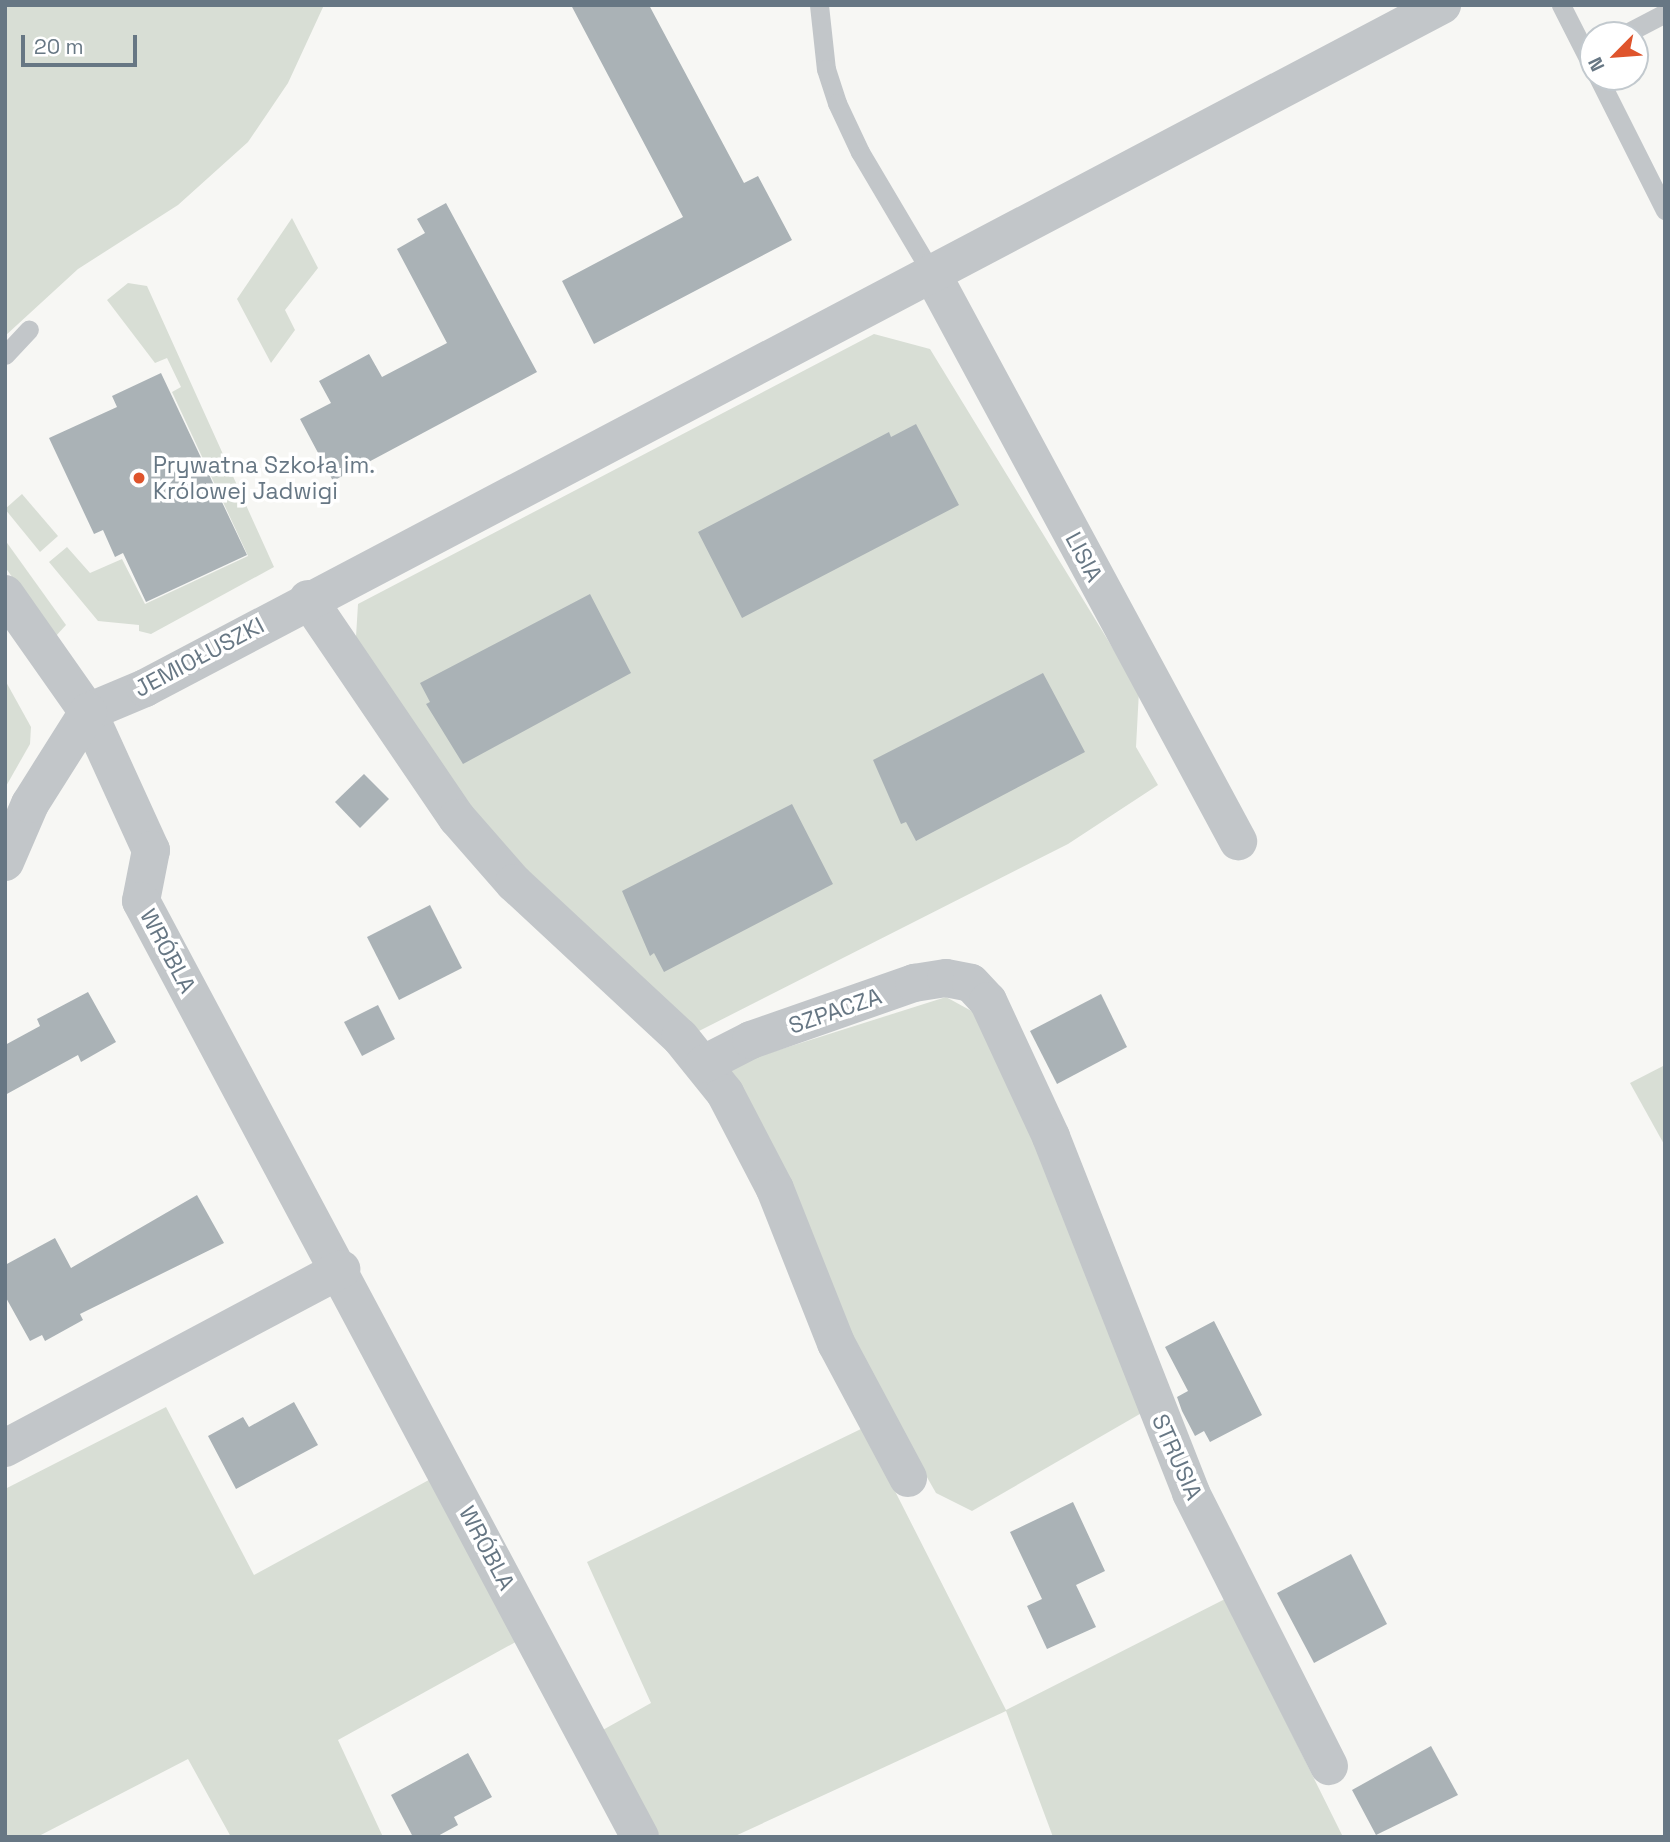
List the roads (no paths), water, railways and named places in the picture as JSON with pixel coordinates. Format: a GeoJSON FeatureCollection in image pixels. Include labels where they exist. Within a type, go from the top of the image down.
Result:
{"type":"FeatureCollection","features":[{"type":"Feature","properties":{"kind":"street","name":"JEMIOŁUSZKI"},"geometry":{"type":"LineString","coordinates":[[88,712],[1442,5]]}},
{"type":"Feature","properties":{"kind":"street","name":"LISIA"},"geometry":{"type":"LineString","coordinates":[[930,272],[1238,841]]}},
{"type":"Feature","properties":{"kind":"street","name":"WRÓBLA"},"geometry":{"type":"LineString","coordinates":[[5,594],[88,712],[151,850],[141,901],[341,1269],[630,1833]]}},
{"type":"Feature","properties":{"kind":"street"},"geometry":{"type":"LineString","coordinates":[[308,599],[457,818],[514,883],[704,1064],[775,1189],[836,1343],[908,1478]]}},
{"type":"Feature","properties":{"kind":"street"},"geometry":{"type":"LineString","coordinates":[[5,862],[30,804],[88,712]]}},
{"type":"Feature","properties":{"kind":"street","name":"SZPACZA"},"geometry":{"type":"LineString","coordinates":[[704,1064],[751,1040],[915,983],[946,978],[971,983]]}},
{"type":"Feature","properties":{"kind":"street","name":"STRUSIA"},"geometry":{"type":"LineString","coordinates":[[971,983],[988,1001],[1051,1137],[1191,1493],[1329,1766]]}},
{"type":"Feature","properties":{"kind":"street"},"geometry":{"type":"LineString","coordinates":[[5,1448],[341,1269]]}},
{"type":"Feature","properties":{"kind":"lane"},"geometry":{"type":"LineString","coordinates":[[819,5],[826,69],[837,103],[890,208],[930,272]]}},
{"type":"Feature","properties":{"kind":"lane"},"geometry":{"type":"LineString","coordinates":[[1561,5],[1579,37]]}},
{"type":"Feature","properties":{"kind":"lane"},"geometry":{"type":"LineString","coordinates":[[1649,21],[1665,13]]}},
{"type":"Feature","properties":{"kind":"lane"},"geometry":{"type":"LineString","coordinates":[[1605,91],[1665,211]]}},
{"type":"Feature","properties":{"kind":"lane"},"geometry":{"type":"LineString","coordinates":[[5,355],[29,329]]}},
{"type":"Feature","properties":{"kind":"place","name":"Prywatna Szkoła im. Królowej Jadwigi"},"geometry":{"type":"Point","coordinates":[139,478]}}]}
